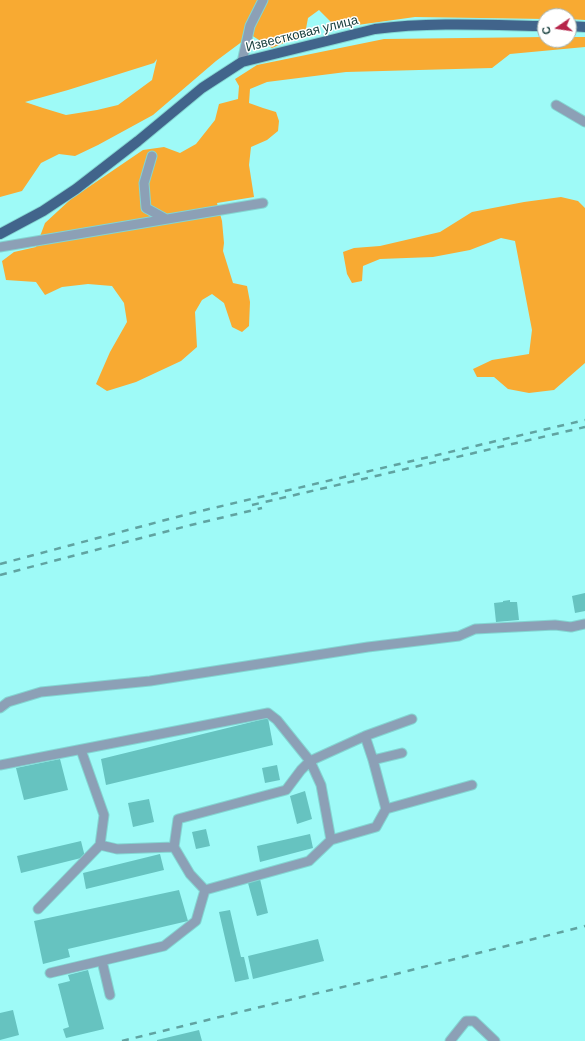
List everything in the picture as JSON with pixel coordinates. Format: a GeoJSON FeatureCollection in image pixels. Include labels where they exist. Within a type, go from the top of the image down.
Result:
{"type":"FeatureCollection","features":[{"type":"Feature","properties":{"kind":"main road","name":"Известковая улица"},"geometry":{"type":"LineString","coordinates":[[0,234],[43,211],[76,189],[202,88],[242,62],[375,29],[394,26],[537,26]]}},
{"type":"Feature","properties":{"kind":"street"},"geometry":{"type":"LineString","coordinates":[[242,62],[250,26],[263,0]]}},
{"type":"Feature","properties":{"kind":"street"},"geometry":{"type":"LineString","coordinates":[[556,105],[585,122]]}},
{"type":"Feature","properties":{"kind":"street"},"geometry":{"type":"LineString","coordinates":[[152,156],[144,184],[146,208],[166,219]]}},
{"type":"Feature","properties":{"kind":"street"},"geometry":{"type":"LineString","coordinates":[[0,247],[262,203]]}},
{"type":"Feature","properties":{"kind":"street"},"geometry":{"type":"LineString","coordinates":[[0,708],[8,702],[41,692],[150,681],[368,647],[459,636],[475,629],[555,625],[571,627],[585,624]]}},
{"type":"Feature","properties":{"kind":"street"},"geometry":{"type":"LineString","coordinates":[[0,765],[268,713],[277,720],[310,761],[321,785],[331,840]]}},
{"type":"Feature","properties":{"kind":"street"},"geometry":{"type":"LineString","coordinates":[[205,890],[190,874],[174,847],[178,819],[286,790],[310,761],[365,736],[412,719]]}},
{"type":"Feature","properties":{"kind":"street"},"geometry":{"type":"LineString","coordinates":[[205,890],[309,861],[331,840],[376,827],[386,809],[365,736]]}},
{"type":"Feature","properties":{"kind":"street"},"geometry":{"type":"LineString","coordinates":[[38,909],[100,845],[104,815],[81,750]]}},
{"type":"Feature","properties":{"kind":"street"},"geometry":{"type":"LineString","coordinates":[[373,760],[402,754]]}},
{"type":"Feature","properties":{"kind":"street"},"geometry":{"type":"LineString","coordinates":[[386,809],[472,785]]}},
{"type":"Feature","properties":{"kind":"street"},"geometry":{"type":"LineString","coordinates":[[100,845],[117,849],[174,847]]}},
{"type":"Feature","properties":{"kind":"street"},"geometry":{"type":"LineString","coordinates":[[50,973],[164,946],[196,921],[205,890]]}},
{"type":"Feature","properties":{"kind":"street"},"geometry":{"type":"LineString","coordinates":[[102,960],[110,995]]}},
{"type":"Feature","properties":{"kind":"street"},"geometry":{"type":"LineString","coordinates":[[450,1041],[466,1021],[474,1021],[495,1041]]}},
{"type":"Feature","properties":{"kind":"shaded area"},"geometry":{"type":"Polygon","coordinates":[[[0,0],[585,0],[585,20],[577,20],[577,8],[537,8],[537,19],[415,17],[343,27],[333,24],[319,10],[308,18],[305,34],[272,48],[251,35],[216,61],[153,115],[75,156],[59,154],[41,163],[22,191],[0,197],[0,0]],[[157,59],[154,63],[25,102],[66,115],[118,105],[152,80],[157,59]]]}},
{"type":"Feature","properties":{"kind":"shaded area"},"geometry":{"type":"Polygon","coordinates":[[[537,37],[537,48],[574,48],[510,54],[492,68],[346,72],[267,82],[250,89],[249,103],[276,112],[279,121],[278,131],[267,140],[251,147],[249,165],[254,197],[217,203],[222,221],[224,243],[223,251],[233,283],[247,286],[250,302],[249,326],[242,332],[232,327],[224,303],[212,294],[202,300],[195,312],[197,347],[181,361],[136,382],[107,391],[96,384],[110,352],[127,322],[124,303],[112,286],[88,284],[62,287],[45,295],[36,282],[6,280],[2,261],[14,252],[36,247],[45,223],[71,199],[143,150],[164,147],[180,153],[196,144],[215,120],[219,104],[238,99],[239,86],[235,79],[257,65],[384,39],[537,37]]]}},
{"type":"Feature","properties":{"kind":"shaded area"},"geometry":{"type":"Polygon","coordinates":[[[577,37],[585,37],[585,47],[577,48],[577,37]]]}},
{"type":"Feature","properties":{"kind":"shaded area"},"geometry":{"type":"Polygon","coordinates":[[[561,197],[578,201],[585,208],[585,363],[554,390],[529,393],[508,389],[494,377],[477,377],[473,369],[492,360],[529,354],[532,330],[515,241],[501,238],[470,250],[433,257],[380,259],[363,266],[362,281],[352,283],[347,274],[343,252],[354,248],[380,246],[440,232],[472,212],[524,202],[561,197]]]}},
{"type":"Feature","properties":{"kind":"building"},"geometry":{"type":"Polygon","coordinates":[[[585,593],[585,611],[575,613],[572,596],[585,593]]]}},
{"type":"Feature","properties":{"kind":"building"},"geometry":{"type":"Polygon","coordinates":[[[510,600],[510,602],[517,602],[519,620],[496,622],[494,603],[510,600]]]}},
{"type":"Feature","properties":{"kind":"building"},"geometry":{"type":"Polygon","coordinates":[[[268,718],[273,745],[106,785],[101,759],[268,718]]]}},
{"type":"Feature","properties":{"kind":"building"},"geometry":{"type":"Polygon","coordinates":[[[60,759],[68,790],[24,800],[16,768],[60,759]]]}},
{"type":"Feature","properties":{"kind":"building"},"geometry":{"type":"Polygon","coordinates":[[[277,765],[280,780],[265,783],[262,768],[277,765]]]}},
{"type":"Feature","properties":{"kind":"building"},"geometry":{"type":"Polygon","coordinates":[[[305,791],[312,819],[297,824],[290,796],[305,791]]]}},
{"type":"Feature","properties":{"kind":"building"},"geometry":{"type":"Polygon","coordinates":[[[149,799],[154,822],[133,827],[128,803],[149,799]]]}},
{"type":"Feature","properties":{"kind":"building"},"geometry":{"type":"Polygon","coordinates":[[[206,829],[210,846],[196,849],[192,832],[206,829]]]}},
{"type":"Feature","properties":{"kind":"building"},"geometry":{"type":"Polygon","coordinates":[[[310,834],[313,848],[260,862],[257,846],[310,834]]]}},
{"type":"Feature","properties":{"kind":"building"},"geometry":{"type":"Polygon","coordinates":[[[81,841],[85,857],[21,873],[17,856],[81,841]]]}},
{"type":"Feature","properties":{"kind":"building"},"geometry":{"type":"Polygon","coordinates":[[[160,854],[164,870],[86,889],[83,873],[160,854]]]}},
{"type":"Feature","properties":{"kind":"building"},"geometry":{"type":"Polygon","coordinates":[[[260,879],[268,913],[257,916],[248,883],[260,879]]]}},
{"type":"Feature","properties":{"kind":"building"},"geometry":{"type":"Polygon","coordinates":[[[179,890],[188,921],[68,949],[70,957],[43,964],[34,921],[179,890]]]}},
{"type":"Feature","properties":{"kind":"building"},"geometry":{"type":"Polygon","coordinates":[[[230,910],[241,957],[244,957],[249,979],[235,982],[219,912],[230,910]]]}},
{"type":"Feature","properties":{"kind":"building"},"geometry":{"type":"Polygon","coordinates":[[[318,939],[324,961],[253,979],[248,956],[318,939]]]}},
{"type":"Feature","properties":{"kind":"building"},"geometry":{"type":"Polygon","coordinates":[[[88,970],[104,1029],[66,1038],[63,1029],[69,1027],[58,984],[70,981],[68,975],[88,970]]]}},
{"type":"Feature","properties":{"kind":"building"},"geometry":{"type":"Polygon","coordinates":[[[13,1010],[19,1035],[0,1040],[0,1013],[13,1010]]]}},
{"type":"Feature","properties":{"kind":"building"},"geometry":{"type":"Polygon","coordinates":[[[199,1030],[202,1041],[157,1041],[157,1040],[199,1030]]]}},
{"type":"Feature","properties":{"kind":"railway"},"geometry":{"type":"LineString","coordinates":[[0,564],[188,514],[585,420]]}},
{"type":"Feature","properties":{"kind":"railway"},"geometry":{"type":"LineString","coordinates":[[252,505],[585,427]]}},
{"type":"Feature","properties":{"kind":"railway"},"geometry":{"type":"LineString","coordinates":[[0,575],[262,508]]}},
{"type":"Feature","properties":{"kind":"railway"},"geometry":{"type":"LineString","coordinates":[[122,1041],[585,926]]}}]}
